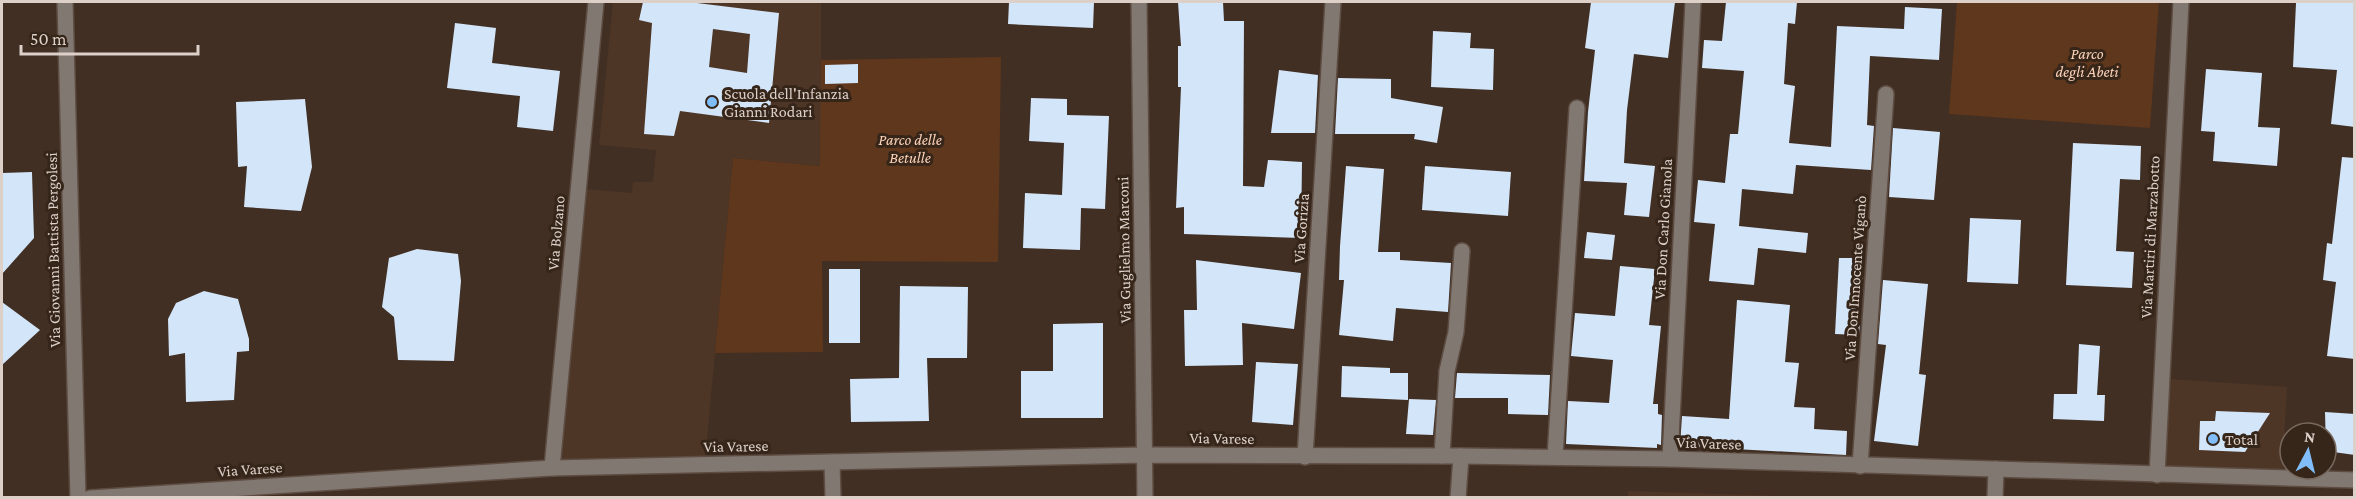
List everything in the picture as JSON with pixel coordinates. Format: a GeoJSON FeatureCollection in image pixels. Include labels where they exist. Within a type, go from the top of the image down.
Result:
{"type":"FeatureCollection","features":[{"type":"Feature","properties":{"kind":"street","name":"Via Giovanni Battista Pergolesi"},"geometry":{"type":"LineString","coordinates":[[65,2],[78,498]]}},
{"type":"Feature","properties":{"kind":"street","name":"Via Bolzano"},"geometry":{"type":"LineString","coordinates":[[552,468],[596,2]]}},
{"type":"Feature","properties":{"kind":"street","name":"Via Guglielmo Marconi"},"geometry":{"type":"LineString","coordinates":[[1139,2],[1145,498]]}},
{"type":"Feature","properties":{"kind":"street","name":"Via Gorizia"},"geometry":{"type":"LineString","coordinates":[[1305,457],[1333,2]]}},
{"type":"Feature","properties":{"kind":"street","name":"Via Don Carlo Gianola"},"geometry":{"type":"LineString","coordinates":[[1670,459],[1693,2]]}},
{"type":"Feature","properties":{"kind":"street","name":"Via Martiri di Marzabotto"},"geometry":{"type":"LineString","coordinates":[[2157,475],[2181,2]]}},
{"type":"Feature","properties":{"kind":"street","name":"Via Don Innocente Viganò"},"geometry":{"type":"LineString","coordinates":[[1860,466],[1886,94]]}},
{"type":"Feature","properties":{"kind":"street"},"geometry":{"type":"LineString","coordinates":[[1554,458],[1577,108]]}},
{"type":"Feature","properties":{"kind":"street"},"geometry":{"type":"LineString","coordinates":[[1442,456],[1447,371],[1455,332],[1462,250]]}},
{"type":"Feature","properties":{"kind":"street","name":"Via Varese"},"geometry":{"type":"LineString","coordinates":[[90,498],[315,490],[552,468],[1144,455],[1670,459],[2355,480]]}},
{"type":"Feature","properties":{"kind":"street"},"geometry":{"type":"LineString","coordinates":[[1458,498],[1461,456]]}},
{"type":"Feature","properties":{"kind":"street"},"geometry":{"type":"LineString","coordinates":[[832,462],[833,498]]}},
{"type":"Feature","properties":{"kind":"street"},"geometry":{"type":"LineString","coordinates":[[1995,498],[1996,469]]}},
{"type":"Feature","properties":{"kind":"shaded area"},"geometry":{"type":"Polygon","coordinates":[[[613,2],[821,2],[821,166],[733,158],[705,461],[555,464],[584,189],[632,193],[633,182],[653,182],[656,150],[599,145],[613,2]]]}},
{"type":"Feature","properties":{"kind":"shaded area"},"geometry":{"type":"Polygon","coordinates":[[[2155,378],[2287,387],[2285,421],[2278,421],[2278,478],[2151,474],[2155,378]]]}},
{"type":"Feature","properties":{"kind":"shaded area"},"geometry":{"type":"Polygon","coordinates":[[[1628,491],[1811,497],[1628,498],[1628,491]]]}},
{"type":"Feature","properties":{"kind":"green space","name":"Parco degli Abeti"},"geometry":{"type":"Polygon","coordinates":[[[1957,2],[2159,2],[2150,128],[1949,114],[1957,2]]]}},
{"type":"Feature","properties":{"kind":"green space","name":"Parco delle Betulle"},"geometry":{"type":"Polygon","coordinates":[[[1001,57],[998,262],[822,261],[823,352],[715,353],[733,158],[820,166],[821,60],[1001,57]]]}},
{"type":"Feature","properties":{"kind":"building"},"geometry":{"type":"Polygon","coordinates":[[[643,2],[689,2],[779,13],[769,123],[680,111],[674,136],[644,134],[652,23],[639,20],[643,2]],[[713,29],[709,67],[747,73],[750,34],[713,29]]]}},
{"type":"Feature","properties":{"kind":"building"},"geometry":{"type":"Polygon","coordinates":[[[1009,2],[1094,2],[1093,28],[1008,24],[1009,2]]]}},
{"type":"Feature","properties":{"kind":"building"},"geometry":{"type":"Polygon","coordinates":[[[1178,2],[1223,2],[1224,21],[1244,21],[1243,186],[1264,187],[1268,160],[1302,162],[1301,238],[1184,234],[1184,207],[1176,208],[1181,87],[1178,87],[1178,46],[1181,46],[1178,2]]]}},
{"type":"Feature","properties":{"kind":"building"},"geometry":{"type":"Polygon","coordinates":[[[1591,2],[1675,2],[1668,58],[1634,54],[1627,110],[1624,163],[1655,166],[1649,217],[1624,215],[1627,183],[1584,181],[1595,50],[1585,48],[1591,2]]]}},
{"type":"Feature","properties":{"kind":"building"},"geometry":{"type":"Polygon","coordinates":[[[1726,2],[1797,2],[1795,24],[1788,23],[1784,84],[1795,86],[1789,143],[1831,147],[1837,26],[1904,29],[1905,7],[1942,9],[1939,60],[1870,56],[1867,125],[1874,126],[1871,170],[1796,165],[1793,194],[1742,189],[1739,226],[1808,233],[1806,253],[1758,248],[1754,285],[1709,281],[1715,224],[1694,222],[1698,180],[1725,183],[1730,134],[1738,134],[1744,71],[1702,68],[1704,40],[1722,41],[1726,2]]]}},
{"type":"Feature","properties":{"kind":"building"},"geometry":{"type":"Polygon","coordinates":[[[2355,2],[2355,127],[2331,124],[2337,70],[2293,67],[2296,3],[2355,2]]]}},
{"type":"Feature","properties":{"kind":"building"},"geometry":{"type":"Polygon","coordinates":[[[455,23],[496,28],[492,63],[560,71],[553,131],[517,127],[520,96],[447,88],[455,23]]]}},
{"type":"Feature","properties":{"kind":"building"},"geometry":{"type":"Polygon","coordinates":[[[1433,31],[1471,33],[1470,48],[1494,49],[1493,90],[1431,87],[1433,31]]]}},
{"type":"Feature","properties":{"kind":"building"},"geometry":{"type":"Polygon","coordinates":[[[858,64],[858,83],[825,84],[825,65],[858,64]]]}},
{"type":"Feature","properties":{"kind":"building"},"geometry":{"type":"Polygon","coordinates":[[[2206,69],[2262,73],[2258,127],[2280,128],[2277,166],[2213,161],[2215,132],[2201,131],[2206,69]]]}},
{"type":"Feature","properties":{"kind":"building"},"geometry":{"type":"Polygon","coordinates":[[[1279,70],[1318,75],[1315,133],[1271,133],[1279,70]]]}},
{"type":"Feature","properties":{"kind":"building"},"geometry":{"type":"Polygon","coordinates":[[[1338,78],[1391,79],[1391,98],[1443,107],[1437,143],[1414,139],[1415,134],[1335,134],[1338,78]]]}},
{"type":"Feature","properties":{"kind":"building"},"geometry":{"type":"Polygon","coordinates":[[[1031,98],[1067,99],[1067,115],[1109,116],[1105,209],[1081,208],[1080,250],[1023,248],[1025,193],[1062,195],[1064,143],[1029,141],[1031,98]]]}},
{"type":"Feature","properties":{"kind":"building"},"geometry":{"type":"Polygon","coordinates":[[[305,99],[312,167],[301,211],[244,207],[247,166],[238,167],[236,102],[305,99]]]}},
{"type":"Feature","properties":{"kind":"building"},"geometry":{"type":"Polygon","coordinates":[[[1893,128],[1940,132],[1934,200],[1889,197],[1893,128]]]}},
{"type":"Feature","properties":{"kind":"building"},"geometry":{"type":"Polygon","coordinates":[[[2073,143],[2141,146],[2140,180],[2120,179],[2116,251],[2134,252],[2132,288],[2066,285],[2073,143]]]}},
{"type":"Feature","properties":{"kind":"building"},"geometry":{"type":"Polygon","coordinates":[[[2342,157],[2355,158],[2355,359],[2327,356],[2336,282],[2323,280],[2327,243],[2332,244],[2342,157]]]}},
{"type":"Feature","properties":{"kind":"building"},"geometry":{"type":"Polygon","coordinates":[[[1346,166],[1384,169],[1378,252],[1400,252],[1400,260],[1451,263],[1448,312],[1396,308],[1393,341],[1339,335],[1344,280],[1339,280],[1346,166]]]}},
{"type":"Feature","properties":{"kind":"building"},"geometry":{"type":"Polygon","coordinates":[[[1425,166],[1511,172],[1508,216],[1422,210],[1425,166]]]}},
{"type":"Feature","properties":{"kind":"building"},"geometry":{"type":"Polygon","coordinates":[[[32,172],[34,238],[2,274],[2,173],[32,172]]]}},
{"type":"Feature","properties":{"kind":"building"},"geometry":{"type":"Polygon","coordinates":[[[1970,218],[2021,220],[2018,284],[1967,282],[1970,218]]]}},
{"type":"Feature","properties":{"kind":"building"},"geometry":{"type":"Polygon","coordinates":[[[1587,232],[1615,235],[1612,260],[1584,258],[1587,232]]]}},
{"type":"Feature","properties":{"kind":"building"},"geometry":{"type":"Polygon","coordinates":[[[417,249],[458,254],[461,281],[454,361],[398,360],[394,317],[382,307],[389,258],[417,249]]]}},
{"type":"Feature","properties":{"kind":"building"},"geometry":{"type":"Polygon","coordinates":[[[1839,258],[1859,258],[1858,278],[1863,278],[1859,335],[1835,334],[1839,258]]]}},
{"type":"Feature","properties":{"kind":"building"},"geometry":{"type":"Polygon","coordinates":[[[1196,260],[1301,273],[1294,329],[1242,323],[1243,365],[1185,366],[1184,310],[1197,310],[1196,260]]]}},
{"type":"Feature","properties":{"kind":"building"},"geometry":{"type":"Polygon","coordinates":[[[1620,266],[1655,269],[1649,325],[1661,326],[1653,404],[1658,404],[1658,414],[1662,415],[1661,445],[1657,444],[1657,448],[1566,444],[1568,401],[1609,403],[1613,360],[1571,356],[1575,313],[1615,316],[1620,266]]]}},
{"type":"Feature","properties":{"kind":"building"},"geometry":{"type":"Polygon","coordinates":[[[829,269],[860,269],[860,343],[829,343],[829,269]]]}},
{"type":"Feature","properties":{"kind":"building"},"geometry":{"type":"Polygon","coordinates":[[[1883,280],[1928,284],[1919,374],[1926,375],[1918,446],[1874,441],[1886,345],[1878,344],[1883,280]]]}},
{"type":"Feature","properties":{"kind":"building"},"geometry":{"type":"Polygon","coordinates":[[[900,286],[968,287],[967,358],[927,358],[929,421],[851,422],[850,379],[899,378],[900,286]]]}},
{"type":"Feature","properties":{"kind":"building"},"geometry":{"type":"Polygon","coordinates":[[[204,291],[238,299],[249,339],[249,351],[237,352],[234,400],[186,402],[185,353],[169,356],[168,319],[176,303],[204,291]]]}},
{"type":"Feature","properties":{"kind":"building"},"geometry":{"type":"Polygon","coordinates":[[[1737,300],[1790,305],[1785,362],[1799,363],[1794,407],[1815,408],[1814,429],[1847,431],[1846,455],[1680,446],[1682,416],[1729,419],[1737,300]]]}},
{"type":"Feature","properties":{"kind":"building"},"geometry":{"type":"Polygon","coordinates":[[[2,302],[40,330],[2,365],[2,302]]]}},
{"type":"Feature","properties":{"kind":"building"},"geometry":{"type":"Polygon","coordinates":[[[1103,323],[1103,418],[1021,418],[1021,371],[1053,371],[1053,324],[1103,323]]]}},
{"type":"Feature","properties":{"kind":"building"},"geometry":{"type":"Polygon","coordinates":[[[2079,344],[2100,346],[2097,395],[2105,395],[2104,421],[2053,419],[2054,394],[2077,394],[2079,344]]]}},
{"type":"Feature","properties":{"kind":"building"},"geometry":{"type":"Polygon","coordinates":[[[1256,362],[1298,364],[1293,425],[1252,422],[1256,362]]]}},
{"type":"Feature","properties":{"kind":"building"},"geometry":{"type":"Polygon","coordinates":[[[1342,366],[1390,368],[1390,373],[1408,373],[1408,400],[1341,397],[1342,366]]]}},
{"type":"Feature","properties":{"kind":"building"},"geometry":{"type":"Polygon","coordinates":[[[1457,373],[1550,375],[1548,415],[1508,414],[1508,398],[1455,398],[1457,373]]]}},
{"type":"Feature","properties":{"kind":"building"},"geometry":{"type":"Polygon","coordinates":[[[1409,399],[1436,400],[1433,435],[1406,434],[1409,399]]]}},
{"type":"Feature","properties":{"kind":"building"},"geometry":{"type":"Polygon","coordinates":[[[2216,411],[2270,413],[2245,452],[2199,450],[2200,421],[2215,421],[2216,411]]]}},
{"type":"Feature","properties":{"kind":"building"},"geometry":{"type":"Polygon","coordinates":[[[2325,412],[2355,414],[2355,455],[2338,453],[2338,421],[2325,421],[2325,412]]]}},
{"type":"Feature","properties":{"kind":"place","name":"Scuola dell'Infanzia Gianni Rodari"},"geometry":{"type":"Point","coordinates":[712,102]}},
{"type":"Feature","properties":{"kind":"place","name":"Total"},"geometry":{"type":"Point","coordinates":[2213,439]}}]}
